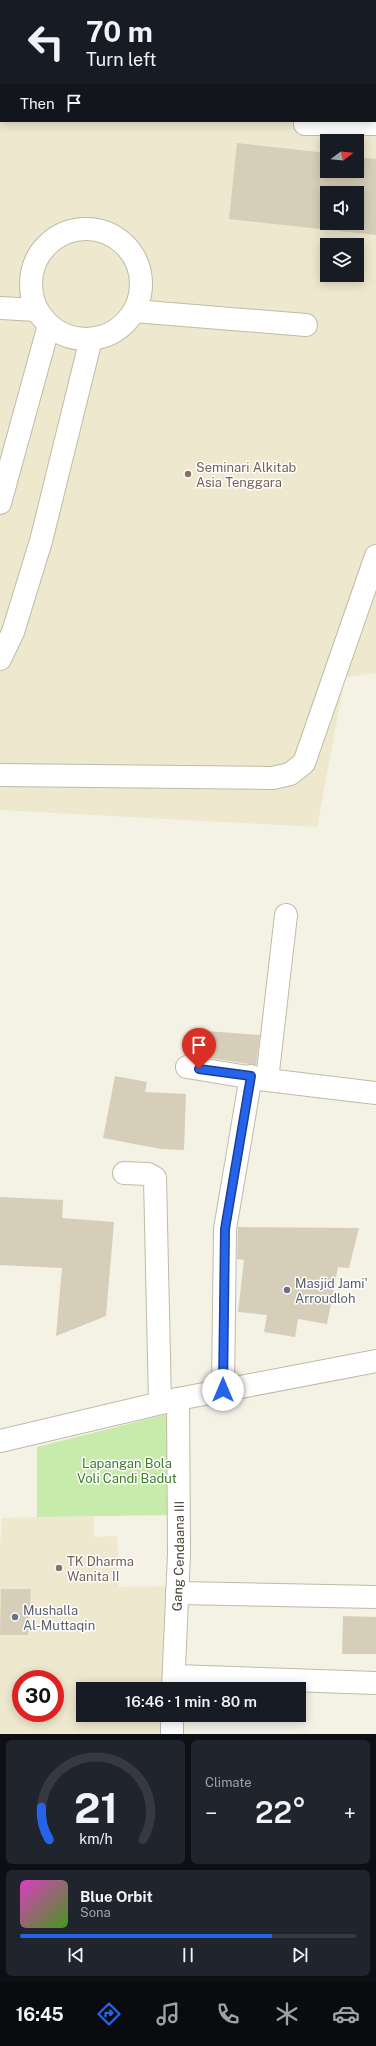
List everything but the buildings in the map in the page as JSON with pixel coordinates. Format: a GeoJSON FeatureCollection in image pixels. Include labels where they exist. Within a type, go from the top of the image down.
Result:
{"type":"FeatureCollection","features":[{"type":"Feature","properties":{"kind":"street"},"geometry":{"type":"LineString","coordinates":[[305,124],[376,124]]}},
{"type":"Feature","properties":{"kind":"street"},"geometry":{"type":"LineString","coordinates":[[85,229],[104,232],[120,241],[133,256],[140,274],[140,292],[134,311],[123,325],[108,334],[91,339],[76,338],[62,334],[43,318],[31,293],[32,274],[38,256],[50,241],[67,232],[85,229]]}},
{"type":"Feature","properties":{"kind":"street"},"geometry":{"type":"LineString","coordinates":[[0,308],[43,318]]}},
{"type":"Feature","properties":{"kind":"street"},"geometry":{"type":"LineString","coordinates":[[134,311],[306,325]]}},
{"type":"Feature","properties":{"kind":"street"},"geometry":{"type":"LineString","coordinates":[[0,503],[43,318]]}},
{"type":"Feature","properties":{"kind":"street"},"geometry":{"type":"LineString","coordinates":[[0,659],[13,632],[41,540],[91,339]]}},
{"type":"Feature","properties":{"kind":"street"},"geometry":{"type":"LineString","coordinates":[[0,775],[273,778],[290,774],[304,763],[376,556]]}},
{"type":"Feature","properties":{"kind":"street"},"geometry":{"type":"LineString","coordinates":[[223,1390],[225,1229],[259,1078],[286,915]]}},
{"type":"Feature","properties":{"kind":"street"},"geometry":{"type":"LineString","coordinates":[[187,1067],[376,1093]]}},
{"type":"Feature","properties":{"kind":"street","name":"Gang Cendaana III"},"geometry":{"type":"LineString","coordinates":[[124,1172],[148,1174],[155,1178],[179,1554],[174,1682]]}},
{"type":"Feature","properties":{"kind":"street"},"geometry":{"type":"LineString","coordinates":[[0,1441],[169,1401],[376,1361]]}},
{"type":"Feature","properties":{"kind":"street"},"geometry":{"type":"LineString","coordinates":[[177,1593],[376,1597]]}},
{"type":"Feature","properties":{"kind":"street"},"geometry":{"type":"LineString","coordinates":[[306,1683],[376,1683]]}},
{"type":"Feature","properties":{"kind":"street"},"geometry":{"type":"LineString","coordinates":[[172,1722],[172,1734]]}},
{"type":"Feature","properties":{"kind":"shaded area","name":"Seminari Alkitab Asia Tenggara"},"geometry":{"type":"Polygon","coordinates":[[[0,122],[376,122],[376,673],[345,677],[317,827],[0,810],[0,122]]]}},
{"type":"Feature","properties":{"kind":"shaded area"},"geometry":{"type":"Polygon","coordinates":[[[94,1516],[94,1537],[117,1536],[119,1587],[172,1586],[170,1682],[76,1682],[76,1722],[169,1722],[167,1734],[0,1734],[0,1548],[2,1518],[94,1516]]]}},
{"type":"Feature","properties":{"kind":"green space","name":"Lapangan Bola Voli Candi Badut"},"geometry":{"type":"Polygon","coordinates":[[[172,1413],[173,1515],[37,1517],[37,1447],[172,1413]]]}},
{"type":"Feature","properties":{"kind":"place","name":"Seminari Alkitab Asia Tenggara"},"geometry":{"type":"Point","coordinates":[188,474]}},
{"type":"Feature","properties":{"kind":"place","name":"Masjid Jami' Arroudloh"},"geometry":{"type":"Point","coordinates":[287,1290]}},
{"type":"Feature","properties":{"kind":"place","name":"TK Dharma Wanita II"},"geometry":{"type":"Point","coordinates":[59,1568]}},
{"type":"Feature","properties":{"kind":"place","name":"Mushalla Al-Muttaqin"},"geometry":{"type":"Point","coordinates":[15,1617]}},
{"type":"Feature","properties":{"kind":"route"},"geometry":{"type":"LineString","coordinates":[[199,1069],[251,1076],[225,1229],[223,1390]]}}]}
